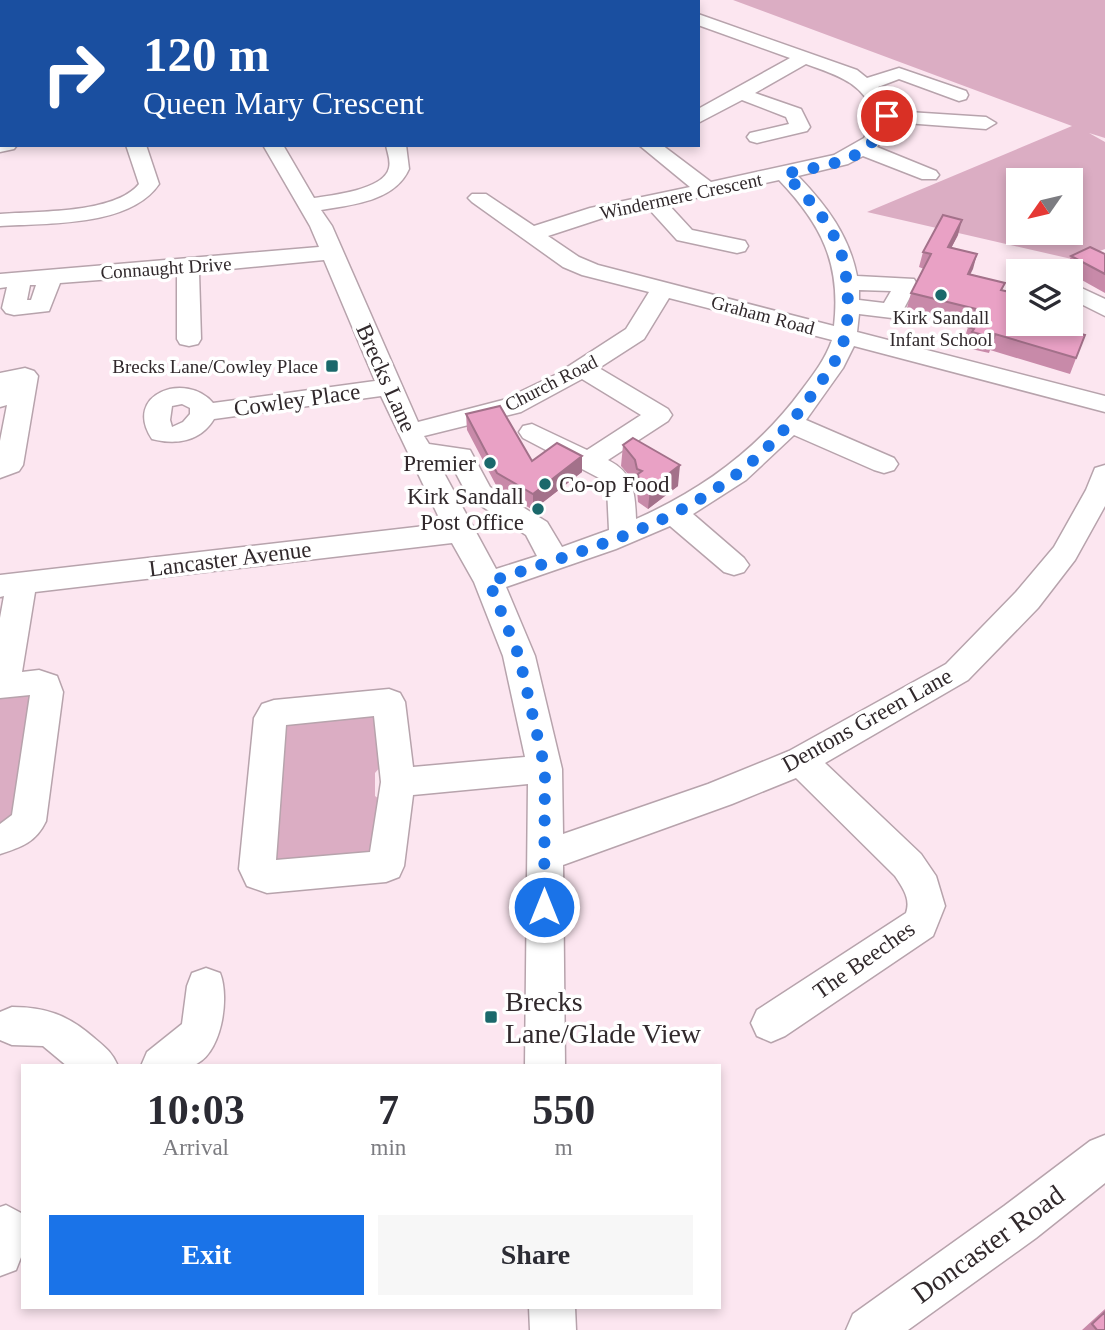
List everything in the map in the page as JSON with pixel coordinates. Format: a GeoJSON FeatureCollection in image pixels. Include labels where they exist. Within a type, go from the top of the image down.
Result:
{"type":"FeatureCollection","features":[{"type":"Feature","properties":{"kind":"street"},"geometry":{"type":"LineString","coordinates":[[700,20],[851,74],[877,95],[887,116],[986,123]]}},
{"type":"Feature","properties":{"kind":"street"},"geometry":{"type":"LineString","coordinates":[[708,40],[728,29]]}},
{"type":"Feature","properties":{"kind":"street"},"geometry":{"type":"LineString","coordinates":[[700,116],[805,57]]}},
{"type":"Feature","properties":{"kind":"street"},"geometry":{"type":"LineString","coordinates":[[865,85],[899,73],[959,95]]}},
{"type":"Feature","properties":{"kind":"street"},"geometry":{"type":"LineString","coordinates":[[739,93],[794,113],[800,127],[757,137]]}},
{"type":"Feature","properties":{"kind":"street","name":"Windermere Crescent"},"geometry":{"type":"LineString","coordinates":[[531,234],[598,213],[841,160],[872,142],[887,116]]}},
{"type":"Feature","properties":{"kind":"street"},"geometry":{"type":"LineString","coordinates":[[0,220],[104,210],[134,202],[146,193],[149,184],[137,147]]}},
{"type":"Feature","properties":{"kind":"street","name":"Brecks Lane"},"geometry":{"type":"LineString","coordinates":[[274,147],[321,226],[414,442],[489,582],[519,656],[545,769],[545,1064]]}},
{"type":"Feature","properties":{"kind":"street"},"geometry":{"type":"LineString","coordinates":[[307,206],[366,194],[385,186],[399,171],[396,147]]}},
{"type":"Feature","properties":{"kind":"street"},"geometry":{"type":"LineString","coordinates":[[652,147],[708,190]]}},
{"type":"Feature","properties":{"kind":"street"},"geometry":{"type":"LineString","coordinates":[[863,149],[923,173],[947,158]]}},
{"type":"Feature","properties":{"kind":"street"},"geometry":{"type":"LineString","coordinates":[[489,582],[623,535],[673,513],[754,462],[792,424],[831,367],[845,337],[846,294],[841,255],[830,229],[785,174]]}},
{"type":"Feature","properties":{"kind":"street","name":"Graham Road"},"geometry":{"type":"LineString","coordinates":[[479,198],[580,266],[1105,404]]}},
{"type":"Feature","properties":{"kind":"street"},"geometry":{"type":"LineString","coordinates":[[654,202],[685,235],[737,246]]}},
{"type":"Feature","properties":{"kind":"street","name":"Connaught Drive"},"geometry":{"type":"LineString","coordinates":[[10,280],[14,308],[41,306],[50,277],[281,259],[332,252]]}},
{"type":"Feature","properties":{"kind":"street"},"geometry":{"type":"LineString","coordinates":[[188,266],[189,339]]}},
{"type":"Feature","properties":{"kind":"street","name":"Church Road"},"geometry":{"type":"LineString","coordinates":[[414,442],[512,406],[583,369],[635,334],[663,288]]}},
{"type":"Feature","properties":{"kind":"street"},"geometry":{"type":"LineString","coordinates":[[1083,297],[1105,309]]}},
{"type":"Feature","properties":{"kind":"street"},"geometry":{"type":"LineString","coordinates":[[583,369],[659,415],[590,460]]}},
{"type":"Feature","properties":{"kind":"street"},"geometry":{"type":"LineString","coordinates":[[1070,395],[1080,370]]}},
{"type":"Feature","properties":{"kind":"street"},"geometry":{"type":"LineString","coordinates":[[0,399],[6,379],[27,378],[9,465],[0,470]]}},
{"type":"Feature","properties":{"kind":"street","name":"Cowley Place"},"geometry":{"type":"LineString","coordinates":[[204,412],[390,387]]}},
{"type":"Feature","properties":{"kind":"street"},"geometry":{"type":"LineString","coordinates":[[792,424],[884,464]]}},
{"type":"Feature","properties":{"kind":"street"},"geometry":{"type":"LineString","coordinates":[[532,432],[590,460],[611,473],[619,482],[623,535]]}},
{"type":"Feature","properties":{"kind":"street"},"geometry":{"type":"LineString","coordinates":[[414,442],[461,456],[479,492],[537,529],[554,560]]}},
{"type":"Feature","properties":{"kind":"street","name":"Dentons Green Lane"},"geometry":{"type":"LineString","coordinates":[[544,856],[720,794],[801,761],[957,672],[1027,600],[1065,553],[1100,490],[1105,474]]}},
{"type":"Feature","properties":{"kind":"street"},"geometry":{"type":"LineString","coordinates":[[673,513],[734,565]]}},
{"type":"Feature","properties":{"kind":"street","name":"Lancaster Avenue"},"geometry":{"type":"LineString","coordinates":[[10,585],[460,531]]}},
{"type":"Feature","properties":{"kind":"street"},"geometry":{"type":"LineString","coordinates":[[0,839],[16,834],[29,821],[47,692],[46,685],[39,682],[2,685],[10,585]]}},
{"type":"Feature","properties":{"kind":"street"},"geometry":{"type":"LineString","coordinates":[[389,702],[397,782],[386,866],[267,877],[260,875],[257,869],[270,718],[274,713],[389,702]]}},
{"type":"Feature","properties":{"kind":"street","name":"The Beeches"},"geometry":{"type":"LineString","coordinates":[[771,1023],[920,924],[927,906],[923,887],[908,865],[801,761]]}},
{"type":"Feature","properties":{"kind":"street"},"geometry":{"type":"LineString","coordinates":[[397,782],[545,769]]}},
{"type":"Feature","properties":{"kind":"street"},"geometry":{"type":"LineString","coordinates":[[163,1064],[197,1037],[202,1025],[206,986]]}},
{"type":"Feature","properties":{"kind":"street"},"geometry":{"type":"LineString","coordinates":[[4,1023],[48,1027],[61,1033],[71,1046],[95,1064]]}},
{"type":"Feature","properties":{"kind":"street","name":"Doncaster Road"},"geometry":{"type":"LineString","coordinates":[[869,1330],[1020,1222],[1105,1156]]}},
{"type":"Feature","properties":{"kind":"street"},"geometry":{"type":"LineString","coordinates":[[552,1309],[554,1330]]}},
{"type":"Feature","properties":{"kind":"shaded area"},"geometry":{"type":"Polygon","coordinates":[[[733,0],[1105,0],[1105,138],[1089,133],[1105,142],[1105,249],[1072,259],[1011,245],[1083,245],[1083,168],[1006,168],[1006,244],[867,212],[1072,126],[733,0]]]}},
{"type":"Feature","properties":{"kind":"shaded area"},"geometry":{"type":"Polygon","coordinates":[[[31,693],[20,817],[0,833],[0,694],[31,693]]]}},
{"type":"Feature","properties":{"kind":"shaded area"},"geometry":{"type":"Polygon","coordinates":[[[368,710],[381,721],[387,759],[375,773],[375,796],[386,804],[381,856],[277,871],[268,856],[277,727],[288,718],[368,710]]]}},
{"type":"Feature","properties":{"kind":"building"},"geometry":{"type":"Polygon","coordinates":[[[943,215],[962,220],[948,247],[977,254],[968,274],[1005,283],[1001,290],[1006,291],[1006,336],[1085,335],[1076,358],[995,334],[994,338],[972,332],[974,329],[968,327],[976,309],[911,293],[931,254],[923,252],[943,215]]]}},
{"type":"Feature","properties":{"kind":"building"},"geometry":{"type":"Polygon","coordinates":[[[1090,247],[1105,254],[1105,274],[1083,262],[1083,259],[1071,256],[1090,247]]]}},
{"type":"Feature","properties":{"kind":"building"},"geometry":{"type":"Polygon","coordinates":[[[500,406],[532,461],[557,443],[582,456],[533,494],[497,473],[466,414],[500,406]]]}},
{"type":"Feature","properties":{"kind":"building"},"geometry":{"type":"Polygon","coordinates":[[[633,438],[680,465],[650,488],[639,481],[638,474],[642,471],[637,469],[635,460],[623,445],[633,438]]]}},
{"type":"Feature","properties":{"kind":"building"},"geometry":{"type":"Polygon","coordinates":[[[1105,1312],[1105,1330],[1097,1330],[1092,1324],[1105,1312]]]}},
{"type":"Feature","properties":{"kind":"place","name":"Kirk Sandall Infant School"},"geometry":{"type":"Point","coordinates":[941,295]}},
{"type":"Feature","properties":{"kind":"place","name":"Brecks Lane/Cowley Place"},"geometry":{"type":"Point","coordinates":[332,366]}},
{"type":"Feature","properties":{"kind":"place","name":"Premier"},"geometry":{"type":"Point","coordinates":[490,463]}},
{"type":"Feature","properties":{"kind":"place","name":"Co-op Food"},"geometry":{"type":"Point","coordinates":[545,484]}},
{"type":"Feature","properties":{"kind":"place","name":"Kirk Sandall Post Office"},"geometry":{"type":"Point","coordinates":[538,509]}},
{"type":"Feature","properties":{"kind":"place","name":"Brecks Lane/Glade View"},"geometry":{"type":"Point","coordinates":[491,1017]}},
{"type":"Feature","properties":{"kind":"route"},"geometry":{"type":"LineString","coordinates":[[544,907],[545,769],[535,715],[519,656],[505,615],[489,582],[607,542],[673,513],[754,462],[792,424],[831,367],[845,337],[846,278],[841,255],[830,229],[785,174],[841,160],[860,151],[872,142],[887,116]]}}]}
